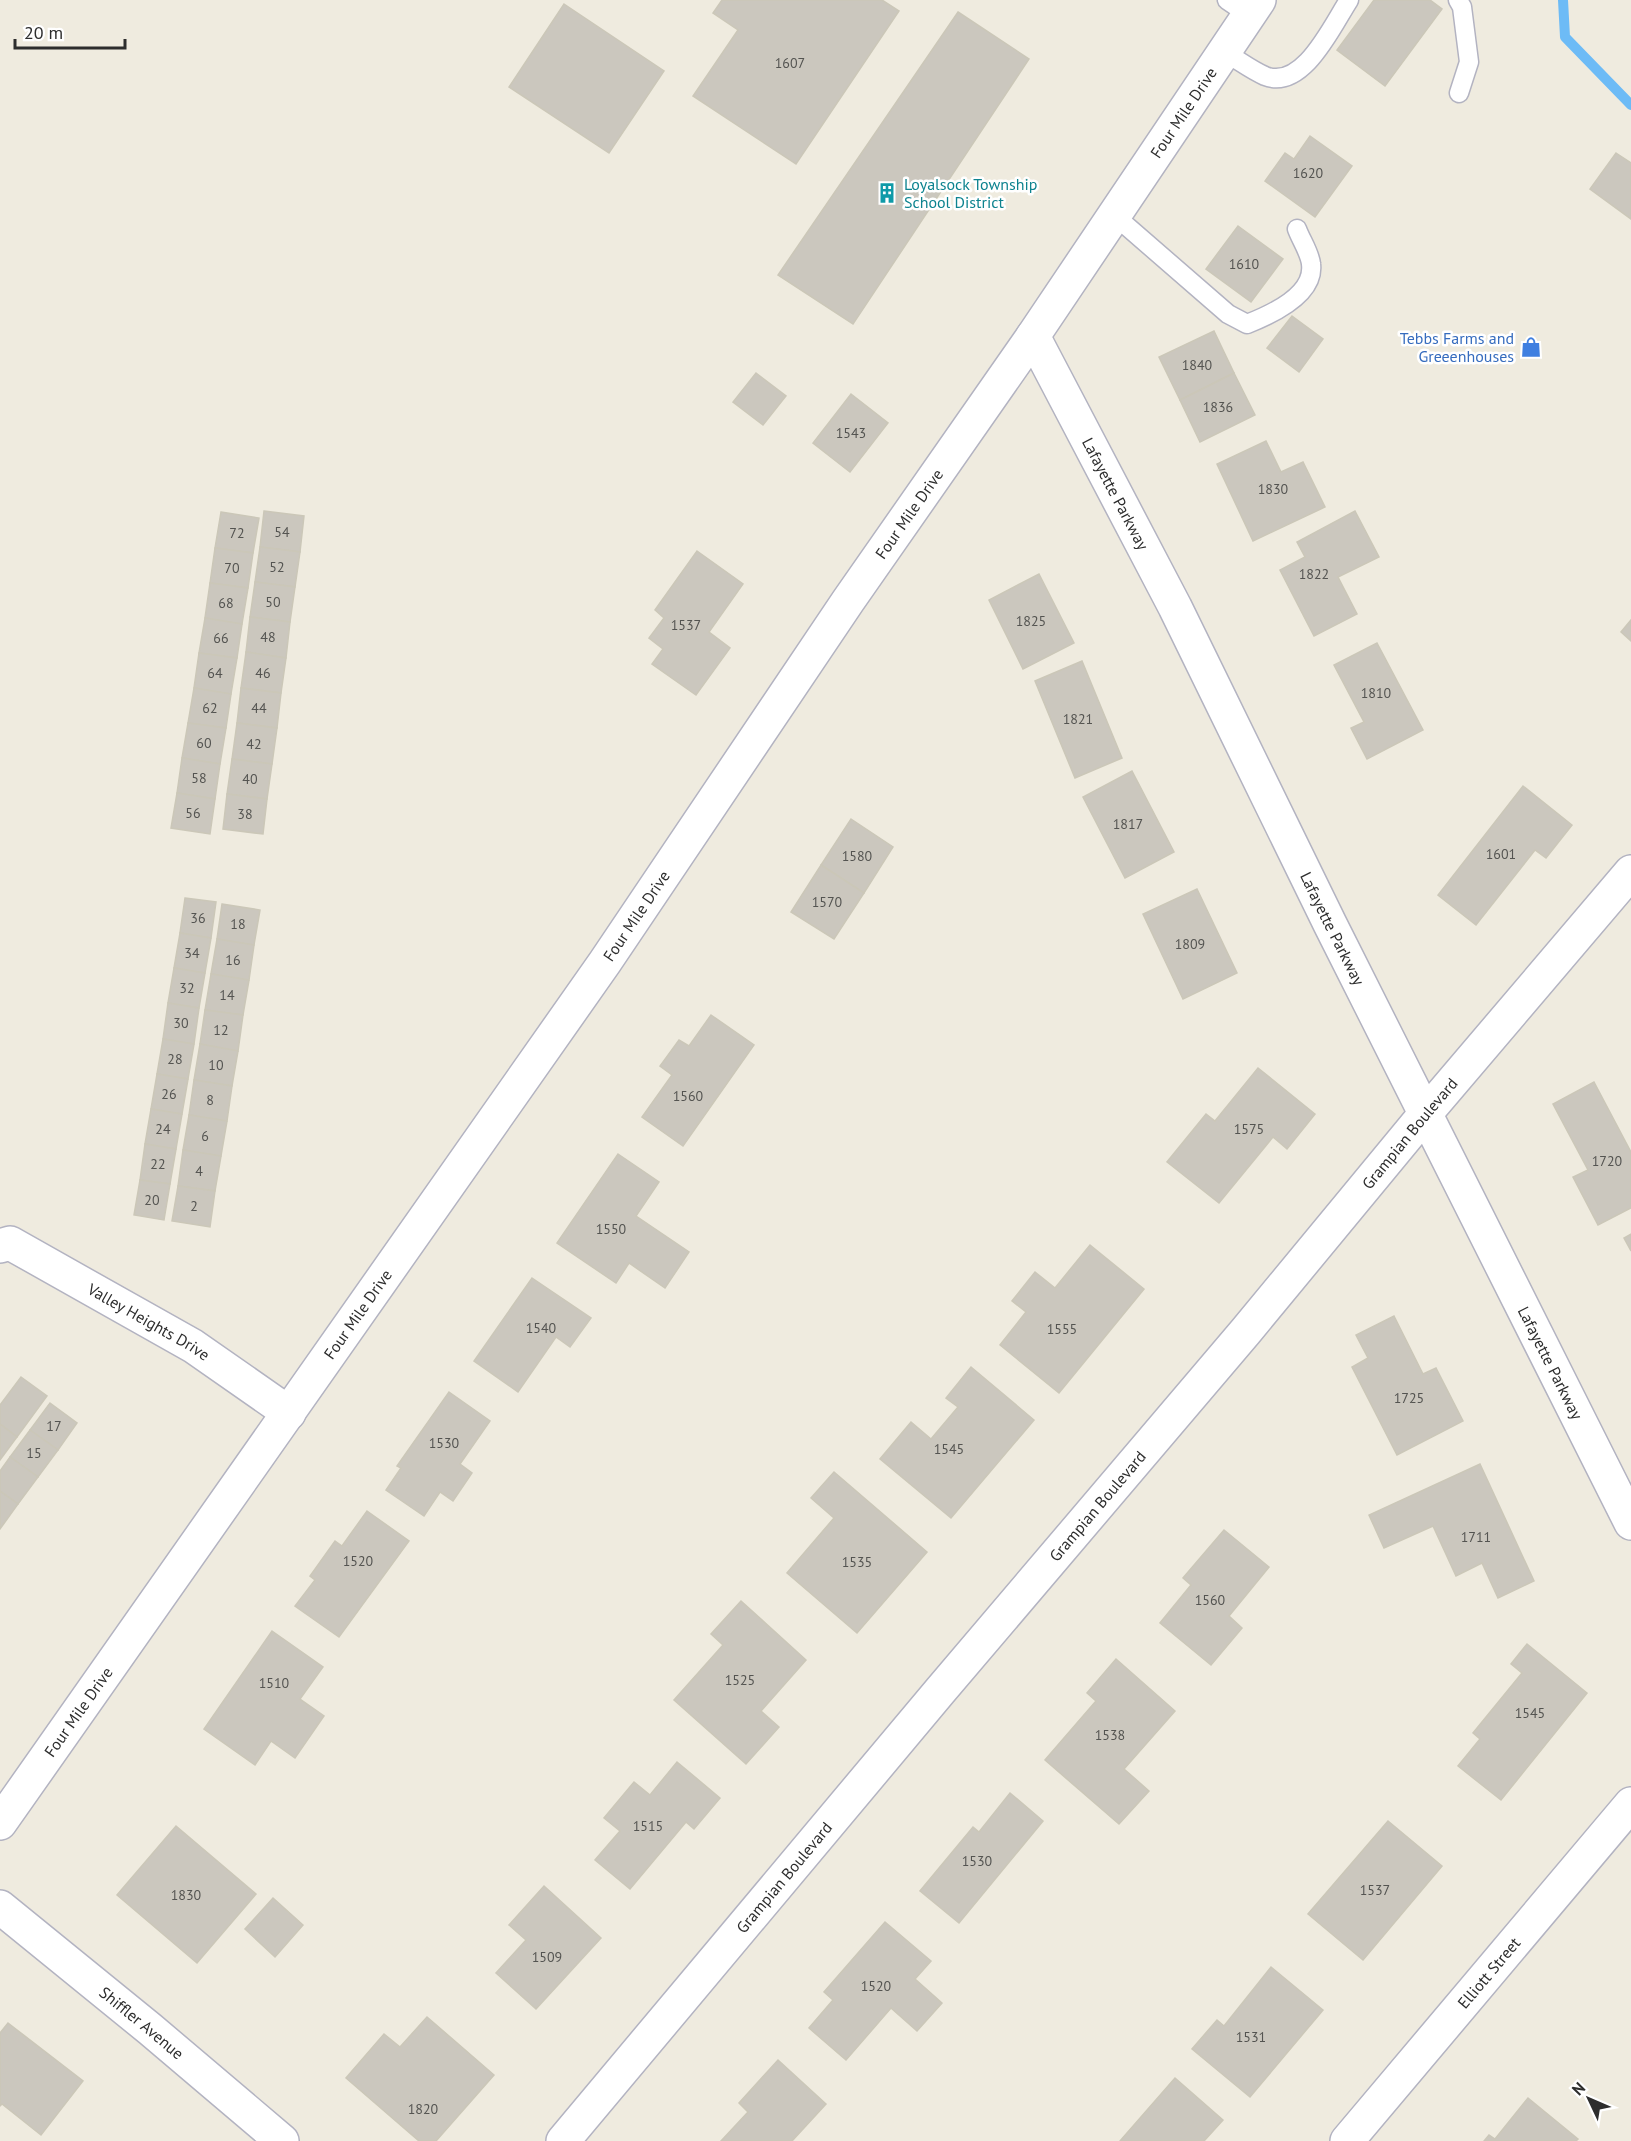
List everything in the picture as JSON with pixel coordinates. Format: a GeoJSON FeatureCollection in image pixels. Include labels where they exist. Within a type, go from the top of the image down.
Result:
{"type":"FeatureCollection","features":[{"type":"Feature","properties":{"kind":"street","name":"Four Mile Drive"},"geometry":{"type":"LineString","coordinates":[[0,1822],[290,1413],[605,962],[848,601],[1034,336],[1224,52],[1245,5]]}},
{"type":"Feature","properties":{"kind":"street","name":"Lafayette Parkway"},"geometry":{"type":"LineString","coordinates":[[1034,336],[1174,608],[1631,1523]]}},
{"type":"Feature","properties":{"kind":"street","name":"Grampian Boulevard"},"geometry":{"type":"LineString","coordinates":[[563,2141],[1631,872]]}},
{"type":"Feature","properties":{"kind":"street","name":"Valley Heights Drive"},"geometry":{"type":"LineString","coordinates":[[0,1246],[10,1243],[193,1346],[290,1413]]}},
{"type":"Feature","properties":{"kind":"street","name":"Elliott Street"},"geometry":{"type":"LineString","coordinates":[[1347,2141],[1631,1804]]}},
{"type":"Feature","properties":{"kind":"street","name":"Shiffler Avenue"},"geometry":{"type":"LineString","coordinates":[[0,1907],[150,2029],[282,2141]]}},
{"type":"Feature","properties":{"kind":"lane"},"geometry":{"type":"LineString","coordinates":[[1224,52],[1266,76],[1286,79],[1299,72],[1349,0]]}},
{"type":"Feature","properties":{"kind":"lane"},"geometry":{"type":"LineString","coordinates":[[1458,0],[1462,7],[1469,62],[1459,93]]}},
{"type":"Feature","properties":{"kind":"lane"},"geometry":{"type":"LineString","coordinates":[[1114,215],[1228,314],[1247,324],[1271,315],[1302,292],[1310,278],[1311,264],[1297,229]]}},
{"type":"Feature","properties":{"kind":"building"},"geometry":{"type":"Polygon","coordinates":[[[722,0],[882,0],[899,11],[796,164],[693,96],[738,30],[713,13],[722,0]]]}},
{"type":"Feature","properties":{"kind":"building"},"geometry":{"type":"Polygon","coordinates":[[[1374,0],[1430,0],[1442,9],[1385,86],[1337,50],[1374,0]]]}},
{"type":"Feature","properties":{"kind":"building"},"geometry":{"type":"Polygon","coordinates":[[[564,4],[664,71],[609,153],[509,87],[564,4]]]}},
{"type":"Feature","properties":{"kind":"building","name":"Loyalsock Township School District"},"geometry":{"type":"Polygon","coordinates":[[[958,12],[1029,59],[853,324],[778,275],[958,12]]]}},
{"type":"Feature","properties":{"kind":"building"},"geometry":{"type":"Polygon","coordinates":[[[1310,136],[1352,166],[1315,217],[1265,181],[1285,153],[1294,159],[1310,136]]]}},
{"type":"Feature","properties":{"kind":"building"},"geometry":{"type":"Polygon","coordinates":[[[1616,153],[1631,163],[1631,219],[1590,189],[1616,153]]]}},
{"type":"Feature","properties":{"kind":"building"},"geometry":{"type":"Polygon","coordinates":[[[1238,226],[1283,259],[1251,302],[1206,269],[1238,226]]]}},
{"type":"Feature","properties":{"kind":"building"},"geometry":{"type":"Polygon","coordinates":[[[1292,316],[1323,339],[1299,372],[1267,348],[1292,316]]]}},
{"type":"Feature","properties":{"kind":"building"},"geometry":{"type":"Polygon","coordinates":[[[1214,331],[1234,373],[1180,400],[1159,357],[1214,331]]]}},
{"type":"Feature","properties":{"kind":"building"},"geometry":{"type":"Polygon","coordinates":[[[756,373],[786,396],[763,425],[733,402],[756,373]]]}},
{"type":"Feature","properties":{"kind":"building"},"geometry":{"type":"Polygon","coordinates":[[[1234,373],[1255,415],[1200,442],[1180,400],[1234,373]]]}},
{"type":"Feature","properties":{"kind":"building"},"geometry":{"type":"Polygon","coordinates":[[[851,394],[888,423],[850,472],[813,443],[851,394]]]}},
{"type":"Feature","properties":{"kind":"building"},"geometry":{"type":"Polygon","coordinates":[[[1266,441],[1281,472],[1303,462],[1325,507],[1253,541],[1217,464],[1266,441]]]}},
{"type":"Feature","properties":{"kind":"building"},"geometry":{"type":"Polygon","coordinates":[[[264,511],[304,516],[300,552],[260,547],[264,511]]]}},
{"type":"Feature","properties":{"kind":"building"},"geometry":{"type":"Polygon","coordinates":[[[1355,511],[1379,557],[1338,577],[1357,614],[1314,636],[1280,570],[1305,557],[1297,542],[1355,511]]]}},
{"type":"Feature","properties":{"kind":"building"},"geometry":{"type":"Polygon","coordinates":[[[221,512],[259,518],[253,553],[215,548],[221,512]]]}},
{"type":"Feature","properties":{"kind":"building"},"geometry":{"type":"Polygon","coordinates":[[[260,547],[300,552],[295,587],[255,582],[260,547]]]}},
{"type":"Feature","properties":{"kind":"building"},"geometry":{"type":"Polygon","coordinates":[[[215,548],[253,553],[248,588],[210,583],[215,548]]]}},
{"type":"Feature","properties":{"kind":"building"},"geometry":{"type":"Polygon","coordinates":[[[697,551],[743,584],[709,632],[730,648],[696,695],[652,664],[663,649],[649,638],[664,618],[655,610],[697,551]]]}},
{"type":"Feature","properties":{"kind":"building"},"geometry":{"type":"Polygon","coordinates":[[[1039,574],[1074,643],[1023,669],[989,600],[1039,574]]]}},
{"type":"Feature","properties":{"kind":"building"},"geometry":{"type":"Polygon","coordinates":[[[255,582],[295,587],[290,622],[250,617],[255,582]]]}},
{"type":"Feature","properties":{"kind":"building"},"geometry":{"type":"Polygon","coordinates":[[[210,583],[248,588],[242,624],[205,618],[210,583]]]}},
{"type":"Feature","properties":{"kind":"building"},"geometry":{"type":"Polygon","coordinates":[[[250,617],[290,622],[286,658],[246,652],[250,617]]]}},
{"type":"Feature","properties":{"kind":"building"},"geometry":{"type":"Polygon","coordinates":[[[205,618],[242,624],[237,658],[199,653],[205,618]]]}},
{"type":"Feature","properties":{"kind":"building"},"geometry":{"type":"Polygon","coordinates":[[[1631,620],[1631,641],[1621,632],[1631,620]]]}},
{"type":"Feature","properties":{"kind":"building"},"geometry":{"type":"Polygon","coordinates":[[[1377,643],[1423,730],[1367,759],[1351,728],[1364,722],[1334,665],[1377,643]]]}},
{"type":"Feature","properties":{"kind":"building"},"geometry":{"type":"Polygon","coordinates":[[[246,652],[286,658],[281,693],[241,688],[246,652]]]}},
{"type":"Feature","properties":{"kind":"building"},"geometry":{"type":"Polygon","coordinates":[[[199,653],[237,658],[231,694],[194,688],[199,653]]]}},
{"type":"Feature","properties":{"kind":"building"},"geometry":{"type":"Polygon","coordinates":[[[1082,661],[1122,758],[1075,778],[1035,681],[1082,661]]]}},
{"type":"Feature","properties":{"kind":"building"},"geometry":{"type":"Polygon","coordinates":[[[194,688],[231,694],[226,728],[188,723],[194,688]]]}},
{"type":"Feature","properties":{"kind":"building"},"geometry":{"type":"Polygon","coordinates":[[[241,688],[281,693],[277,728],[237,723],[241,688]]]}},
{"type":"Feature","properties":{"kind":"building"},"geometry":{"type":"Polygon","coordinates":[[[188,723],[226,728],[220,764],[182,758],[188,723]]]}},
{"type":"Feature","properties":{"kind":"building"},"geometry":{"type":"Polygon","coordinates":[[[237,723],[277,728],[272,764],[232,759],[237,723]]]}},
{"type":"Feature","properties":{"kind":"building"},"geometry":{"type":"Polygon","coordinates":[[[182,758],[220,764],[215,799],[177,793],[182,758]]]}},
{"type":"Feature","properties":{"kind":"building"},"geometry":{"type":"Polygon","coordinates":[[[232,759],[272,764],[267,799],[227,794],[232,759]]]}},
{"type":"Feature","properties":{"kind":"building"},"geometry":{"type":"Polygon","coordinates":[[[1132,771],[1174,852],[1125,878],[1083,797],[1132,771]]]}},
{"type":"Feature","properties":{"kind":"building"},"geometry":{"type":"Polygon","coordinates":[[[1523,786],[1572,825],[1546,858],[1535,850],[1476,925],[1438,895],[1523,786]]]}},
{"type":"Feature","properties":{"kind":"building"},"geometry":{"type":"Polygon","coordinates":[[[177,793],[215,799],[210,834],[171,828],[177,793]]]}},
{"type":"Feature","properties":{"kind":"building"},"geometry":{"type":"Polygon","coordinates":[[[227,794],[267,799],[263,834],[223,829],[227,794]]]}},
{"type":"Feature","properties":{"kind":"building"},"geometry":{"type":"Polygon","coordinates":[[[851,819],[893,847],[864,893],[821,865],[851,819]]]}},
{"type":"Feature","properties":{"kind":"building"},"geometry":{"type":"Polygon","coordinates":[[[821,865],[864,893],[834,939],[791,912],[821,865]]]}},
{"type":"Feature","properties":{"kind":"building"},"geometry":{"type":"Polygon","coordinates":[[[1197,889],[1237,973],[1183,999],[1143,914],[1197,889]]]}},
{"type":"Feature","properties":{"kind":"building"},"geometry":{"type":"Polygon","coordinates":[[[185,898],[216,902],[211,938],[180,933],[185,898]]]}},
{"type":"Feature","properties":{"kind":"building"},"geometry":{"type":"Polygon","coordinates":[[[222,904],[260,910],[254,945],[217,939],[222,904]]]}},
{"type":"Feature","properties":{"kind":"building"},"geometry":{"type":"Polygon","coordinates":[[[180,933],[211,938],[205,973],[174,968],[180,933]]]}},
{"type":"Feature","properties":{"kind":"building"},"geometry":{"type":"Polygon","coordinates":[[[217,939],[254,945],[249,980],[211,974],[217,939]]]}},
{"type":"Feature","properties":{"kind":"building"},"geometry":{"type":"Polygon","coordinates":[[[174,968],[205,973],[199,1008],[168,1003],[174,968]]]}},
{"type":"Feature","properties":{"kind":"building"},"geometry":{"type":"Polygon","coordinates":[[[211,974],[249,980],[243,1015],[205,1010],[211,974]]]}},
{"type":"Feature","properties":{"kind":"building"},"geometry":{"type":"Polygon","coordinates":[[[168,1003],[199,1008],[194,1044],[163,1039],[168,1003]]]}},
{"type":"Feature","properties":{"kind":"building"},"geometry":{"type":"Polygon","coordinates":[[[205,1010],[243,1015],[238,1051],[200,1044],[205,1010]]]}},
{"type":"Feature","properties":{"kind":"building"},"geometry":{"type":"Polygon","coordinates":[[[711,1015],[754,1045],[683,1146],[642,1117],[672,1075],[660,1066],[679,1040],[689,1046],[711,1015]]]}},
{"type":"Feature","properties":{"kind":"building"},"geometry":{"type":"Polygon","coordinates":[[[163,1039],[194,1044],[188,1079],[157,1074],[163,1039]]]}},
{"type":"Feature","properties":{"kind":"building"},"geometry":{"type":"Polygon","coordinates":[[[200,1044],[238,1051],[232,1086],[194,1080],[200,1044]]]}},
{"type":"Feature","properties":{"kind":"building"},"geometry":{"type":"Polygon","coordinates":[[[1258,1068],[1315,1114],[1287,1149],[1273,1137],[1219,1203],[1167,1162],[1206,1114],[1215,1121],[1258,1068]]]}},
{"type":"Feature","properties":{"kind":"building"},"geometry":{"type":"Polygon","coordinates":[[[157,1074],[188,1079],[182,1114],[151,1109],[157,1074]]]}},
{"type":"Feature","properties":{"kind":"building"},"geometry":{"type":"Polygon","coordinates":[[[194,1080],[232,1086],[227,1121],[189,1115],[194,1080]]]}},
{"type":"Feature","properties":{"kind":"building"},"geometry":{"type":"Polygon","coordinates":[[[1594,1082],[1631,1152],[1631,1208],[1598,1225],[1573,1177],[1588,1170],[1553,1104],[1594,1082]]]}},
{"type":"Feature","properties":{"kind":"building"},"geometry":{"type":"Polygon","coordinates":[[[151,1109],[182,1114],[176,1149],[145,1144],[151,1109]]]}},
{"type":"Feature","properties":{"kind":"building"},"geometry":{"type":"Polygon","coordinates":[[[189,1115],[227,1121],[221,1156],[183,1150],[189,1115]]]}},
{"type":"Feature","properties":{"kind":"building"},"geometry":{"type":"Polygon","coordinates":[[[145,1144],[176,1149],[170,1184],[140,1180],[145,1144]]]}},
{"type":"Feature","properties":{"kind":"building"},"geometry":{"type":"Polygon","coordinates":[[[183,1150],[221,1156],[215,1191],[178,1186],[183,1150]]]}},
{"type":"Feature","properties":{"kind":"building"},"geometry":{"type":"Polygon","coordinates":[[[618,1154],[659,1182],[636,1216],[689,1252],[665,1288],[629,1263],[616,1283],[557,1243],[618,1154]]]}},
{"type":"Feature","properties":{"kind":"building"},"geometry":{"type":"Polygon","coordinates":[[[140,1180],[170,1184],[164,1220],[134,1215],[140,1180]]]}},
{"type":"Feature","properties":{"kind":"building"},"geometry":{"type":"Polygon","coordinates":[[[178,1186],[215,1191],[210,1227],[172,1221],[178,1186]]]}},
{"type":"Feature","properties":{"kind":"building"},"geometry":{"type":"Polygon","coordinates":[[[1631,1234],[1631,1251],[1624,1238],[1631,1234]]]}},
{"type":"Feature","properties":{"kind":"building"},"geometry":{"type":"Polygon","coordinates":[[[1090,1245],[1144,1289],[1059,1393],[1000,1345],[1026,1312],[1012,1301],[1035,1272],[1055,1288],[1090,1245]]]}},
{"type":"Feature","properties":{"kind":"building"},"geometry":{"type":"Polygon","coordinates":[[[532,1278],[591,1318],[570,1347],[556,1337],[518,1392],[474,1361],[532,1278]]]}},
{"type":"Feature","properties":{"kind":"building"},"geometry":{"type":"Polygon","coordinates":[[[1394,1316],[1423,1374],[1436,1368],[1463,1421],[1397,1455],[1352,1367],[1368,1358],[1356,1335],[1394,1316]]]}},
{"type":"Feature","properties":{"kind":"building"},"geometry":{"type":"Polygon","coordinates":[[[971,1367],[1034,1420],[951,1518],[880,1459],[911,1422],[931,1439],[958,1407],[946,1398],[971,1367]]]}},
{"type":"Feature","properties":{"kind":"building"},"geometry":{"type":"Polygon","coordinates":[[[21,1377],[47,1396],[17,1437],[0,1424],[0,1405],[21,1377]]]}},
{"type":"Feature","properties":{"kind":"building"},"geometry":{"type":"Polygon","coordinates":[[[449,1392],[490,1421],[460,1464],[472,1473],[453,1501],[440,1492],[424,1516],[386,1490],[401,1468],[397,1466],[449,1392]]]}},
{"type":"Feature","properties":{"kind":"building"},"geometry":{"type":"Polygon","coordinates":[[[50,1403],[77,1423],[58,1450],[30,1430],[50,1403]]]}},
{"type":"Feature","properties":{"kind":"building"},"geometry":{"type":"Polygon","coordinates":[[[0,1424],[17,1437],[0,1460],[0,1424]]]}},
{"type":"Feature","properties":{"kind":"building"},"geometry":{"type":"Polygon","coordinates":[[[30,1430],[58,1450],[38,1477],[10,1457],[30,1430]]]}},
{"type":"Feature","properties":{"kind":"building"},"geometry":{"type":"Polygon","coordinates":[[[10,1457],[38,1477],[18,1504],[0,1491],[0,1471],[10,1457]]]}},
{"type":"Feature","properties":{"kind":"building"},"geometry":{"type":"Polygon","coordinates":[[[1480,1464],[1534,1581],[1498,1598],[1482,1563],[1456,1576],[1433,1526],[1384,1548],[1369,1515],[1480,1464]]]}},
{"type":"Feature","properties":{"kind":"building"},"geometry":{"type":"Polygon","coordinates":[[[834,1472],[927,1552],[857,1633],[787,1573],[834,1518],[811,1498],[834,1472]]]}},
{"type":"Feature","properties":{"kind":"building"},"geometry":{"type":"Polygon","coordinates":[[[0,1491],[18,1504],[0,1529],[0,1491]]]}},
{"type":"Feature","properties":{"kind":"building"},"geometry":{"type":"Polygon","coordinates":[[[367,1511],[409,1541],[339,1637],[295,1606],[315,1580],[310,1576],[335,1541],[342,1546],[367,1511]]]}},
{"type":"Feature","properties":{"kind":"building"},"geometry":{"type":"Polygon","coordinates":[[[1224,1530],[1269,1567],[1229,1616],[1242,1628],[1211,1665],[1160,1623],[1191,1585],[1183,1578],[1224,1530]]]}},
{"type":"Feature","properties":{"kind":"building"},"geometry":{"type":"Polygon","coordinates":[[[741,1601],[806,1660],[761,1711],[779,1727],[746,1764],[674,1700],[723,1645],[711,1634],[741,1601]]]}},
{"type":"Feature","properties":{"kind":"building"},"geometry":{"type":"Polygon","coordinates":[[[272,1631],[323,1667],[300,1699],[324,1716],[295,1758],[271,1741],[255,1765],[204,1729],[272,1631]]]}},
{"type":"Feature","properties":{"kind":"building"},"geometry":{"type":"Polygon","coordinates":[[[1527,1644],[1587,1693],[1501,1800],[1458,1766],[1480,1739],[1473,1733],[1522,1673],[1511,1664],[1527,1644]]]}},
{"type":"Feature","properties":{"kind":"building"},"geometry":{"type":"Polygon","coordinates":[[[1116,1659],[1175,1711],[1124,1769],[1149,1791],[1119,1824],[1045,1760],[1096,1701],[1087,1693],[1116,1659]]]}},
{"type":"Feature","properties":{"kind":"building"},"geometry":{"type":"Polygon","coordinates":[[[677,1762],[720,1798],[694,1829],[686,1822],[630,1889],[595,1860],[620,1831],[604,1818],[634,1782],[650,1795],[677,1762]]]}},
{"type":"Feature","properties":{"kind":"building"},"geometry":{"type":"Polygon","coordinates":[[[1010,1793],[1043,1821],[959,1923],[920,1891],[973,1827],[979,1832],[1010,1793]]]}},
{"type":"Feature","properties":{"kind":"building"},"geometry":{"type":"Polygon","coordinates":[[[1388,1821],[1442,1866],[1363,1960],[1308,1914],[1388,1821]]]}},
{"type":"Feature","properties":{"kind":"building"},"geometry":{"type":"Polygon","coordinates":[[[176,1826],[256,1894],[197,1963],[117,1895],[176,1826]]]}},
{"type":"Feature","properties":{"kind":"building"},"geometry":{"type":"Polygon","coordinates":[[[544,1886],[601,1938],[536,2009],[496,1973],[526,1940],[509,1925],[544,1886]]]}},
{"type":"Feature","properties":{"kind":"building"},"geometry":{"type":"Polygon","coordinates":[[[273,1898],[303,1925],[275,1957],[245,1929],[273,1898]]]}},
{"type":"Feature","properties":{"kind":"building"},"geometry":{"type":"Polygon","coordinates":[[[885,1922],[931,1961],[915,1979],[942,2003],[917,2031],[891,2008],[846,2060],[809,2028],[833,2000],[824,1992],[885,1922]]]}},
{"type":"Feature","properties":{"kind":"building"},"geometry":{"type":"Polygon","coordinates":[[[1271,1967],[1323,2010],[1250,2097],[1192,2049],[1217,2020],[1224,2026],[1271,1967]]]}},
{"type":"Feature","properties":{"kind":"building"},"geometry":{"type":"Polygon","coordinates":[[[427,2017],[494,2075],[436,2141],[419,2141],[346,2078],[384,2034],[400,2047],[427,2017]]]}},
{"type":"Feature","properties":{"kind":"building"},"geometry":{"type":"Polygon","coordinates":[[[8,2023],[83,2081],[41,2135],[2,2104],[0,2106],[0,2033],[8,2023]]]}},
{"type":"Feature","properties":{"kind":"building"},"geometry":{"type":"Polygon","coordinates":[[[778,2060],[826,2104],[792,2141],[721,2141],[748,2112],[739,2103],[778,2060]]]}},
{"type":"Feature","properties":{"kind":"building"},"geometry":{"type":"Polygon","coordinates":[[[1175,2078],[1223,2120],[1204,2141],[1120,2141],[1175,2078]]]}},
{"type":"Feature","properties":{"kind":"building"},"geometry":{"type":"Polygon","coordinates":[[[1528,2098],[1578,2139],[1576,2141],[1484,2141],[1489,2135],[1495,2139],[1528,2098]]]}},
{"type":"Feature","properties":{"kind":"waterway"},"geometry":{"type":"LineString","coordinates":[[1563,0],[1565,37],[1631,105]]}},
{"type":"Feature","properties":{"kind":"place","name":"Loyalsock Township School District"},"geometry":{"type":"Point","coordinates":[887,193]}},
{"type":"Feature","properties":{"kind":"place","name":"Tebbs Farms and Greeenhouses"},"geometry":{"type":"Point","coordinates":[1531,347]}}]}
